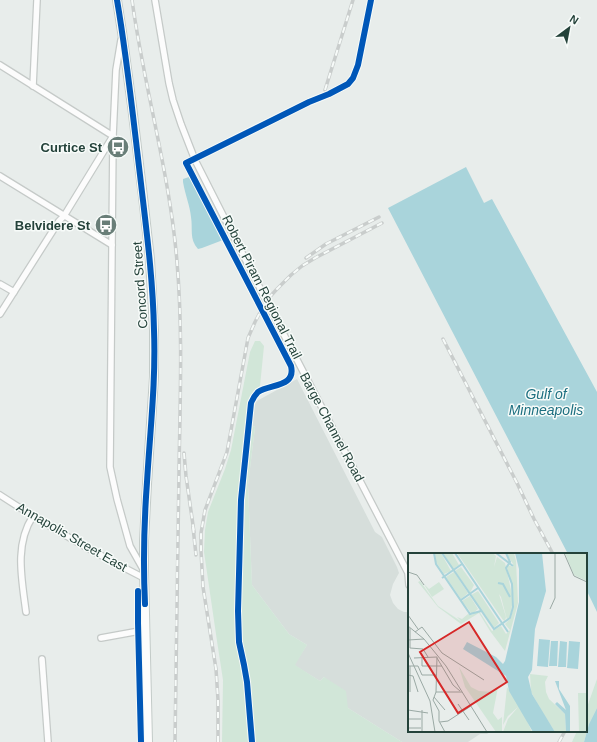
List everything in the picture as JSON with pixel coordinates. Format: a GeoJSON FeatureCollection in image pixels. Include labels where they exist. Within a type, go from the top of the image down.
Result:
{"type":"FeatureCollection","features":[{"type":"Feature","properties":{"kind":"main road","name":"Concord Street"},"geometry":{"type":"LineString","coordinates":[[117,0],[132,106],[150,259],[154,330],[154,377],[146,484],[144,574]]}},
{"type":"Feature","properties":{"kind":"main road"},"geometry":{"type":"LineString","coordinates":[[144,574],[148,742]]}},
{"type":"Feature","properties":{"kind":"street"},"geometry":{"type":"LineString","coordinates":[[34,86],[37,0]]}},
{"type":"Feature","properties":{"kind":"street","name":"Barge Channel Road"},"geometry":{"type":"LineString","coordinates":[[155,0],[173,100],[195,160],[271,310],[408,573]]}},
{"type":"Feature","properties":{"kind":"street","name":"Concord Street"},"geometry":{"type":"LineString","coordinates":[[122,32],[116,70],[113,136],[110,467],[130,546],[144,574]]}},
{"type":"Feature","properties":{"kind":"street"},"geometry":{"type":"LineString","coordinates":[[0,66],[113,136],[64,216],[58,221],[0,314]]}},
{"type":"Feature","properties":{"kind":"street"},"geometry":{"type":"LineString","coordinates":[[0,176],[112,245]]}},
{"type":"Feature","properties":{"kind":"street"},"geometry":{"type":"LineString","coordinates":[[0,284],[14,292]]}},
{"type":"Feature","properties":{"kind":"street","name":"Annapolis Street East"},"geometry":{"type":"LineString","coordinates":[[0,495],[33,516],[118,564],[144,574]]}},
{"type":"Feature","properties":{"kind":"street"},"geometry":{"type":"LineString","coordinates":[[26,612],[21,574],[21,546],[28,524],[33,516]]}},
{"type":"Feature","properties":{"kind":"street"},"geometry":{"type":"LineString","coordinates":[[101,638],[145,630]]}},
{"type":"Feature","properties":{"kind":"street"},"geometry":{"type":"LineString","coordinates":[[42,659],[48,742]]}},
{"type":"Feature","properties":{"kind":"shaded area"},"geometry":{"type":"Polygon","coordinates":[[[297,379],[375,532],[382,537],[397,567],[399,573],[393,584],[390,595],[393,603],[398,609],[408,612],[408,732],[490,732],[487,734],[480,734],[468,742],[402,742],[348,708],[324,677],[320,681],[294,665],[307,645],[289,634],[252,585],[248,485],[255,427],[251,425],[255,402],[297,379]]]}},
{"type":"Feature","properties":{"kind":"green space"},"geometry":{"type":"Polygon","coordinates":[[[255,341],[260,341],[264,346],[260,386],[251,395],[247,423],[255,427],[248,485],[252,585],[289,634],[307,645],[295,665],[320,681],[324,677],[346,691],[348,708],[402,742],[222,742],[223,680],[204,552],[205,530],[208,512],[231,450],[250,352],[255,341]]]}},
{"type":"Feature","properties":{"kind":"green space"},"geometry":{"type":"Polygon","coordinates":[[[597,679],[597,708],[587,731],[587,707],[597,679]]]}},
{"type":"Feature","properties":{"kind":"green space"},"geometry":{"type":"Polygon","coordinates":[[[577,732],[587,732],[584,742],[572,742],[577,732]]]}},
{"type":"Feature","properties":{"kind":"water","name":"Gulf of Minneapolis"},"geometry":{"type":"Polygon","coordinates":[[[466,167],[484,203],[492,199],[597,392],[597,612],[587,591],[587,553],[567,553],[388,208],[466,167]]]}},
{"type":"Feature","properties":{"kind":"water"},"geometry":{"type":"Polygon","coordinates":[[[189,177],[223,240],[198,249],[192,238],[192,221],[183,182],[183,179],[189,177]]]}},
{"type":"Feature","properties":{"kind":"water"},"geometry":{"type":"Polygon","coordinates":[[[597,708],[597,742],[584,742],[589,724],[597,708]]]}},
{"type":"Feature","properties":{"kind":"railway"},"geometry":{"type":"LineString","coordinates":[[132,0],[143,66],[169,196],[174,229],[179,288],[181,367],[175,742]]}},
{"type":"Feature","properties":{"kind":"railway"},"geometry":{"type":"LineString","coordinates":[[325,90],[353,0]]}},
{"type":"Feature","properties":{"kind":"railway"},"geometry":{"type":"LineString","coordinates":[[306,258],[326,244],[379,217]]}},
{"type":"Feature","properties":{"kind":"railway"},"geometry":{"type":"LineString","coordinates":[[218,742],[216,669],[203,587],[201,533],[205,510],[227,452],[248,338],[266,301],[291,275],[315,258],[382,223]]}},
{"type":"Feature","properties":{"kind":"railway"},"geometry":{"type":"LineString","coordinates":[[443,339],[552,553]]}},
{"type":"Feature","properties":{"kind":"railway"},"geometry":{"type":"LineString","coordinates":[[184,453],[194,532]]}},
{"type":"Feature","properties":{"kind":"railway"},"geometry":{"type":"LineString","coordinates":[[193,527],[196,555]]}},
{"type":"Feature","properties":{"kind":"railway"},"geometry":{"type":"LineString","coordinates":[[559,742],[564,732]]}},
{"type":"Feature","properties":{"kind":"cycle path"},"geometry":{"type":"LineString","coordinates":[[117,0],[127,66],[145,214],[151,272],[153,311],[153,387],[146,497],[144,573],[145,604]]}},
{"type":"Feature","properties":{"kind":"cycle path","name":"Robert Piram Regional Trail"},"geometry":{"type":"LineString","coordinates":[[252,742],[247,682],[239,642],[238,611],[241,500],[251,403],[258,392],[281,384],[290,378],[292,373],[291,366],[186,163],[348,84],[353,78],[358,65],[371,0]]}},
{"type":"Feature","properties":{"kind":"cycle path"},"geometry":{"type":"LineString","coordinates":[[138,591],[141,742]]}},
{"type":"Feature","properties":{"kind":"place","name":"Curtice St"},"geometry":{"type":"Point","coordinates":[118,147]}},
{"type":"Feature","properties":{"kind":"place","name":"Belvidere St"},"geometry":{"type":"Point","coordinates":[106,225]}}]}
